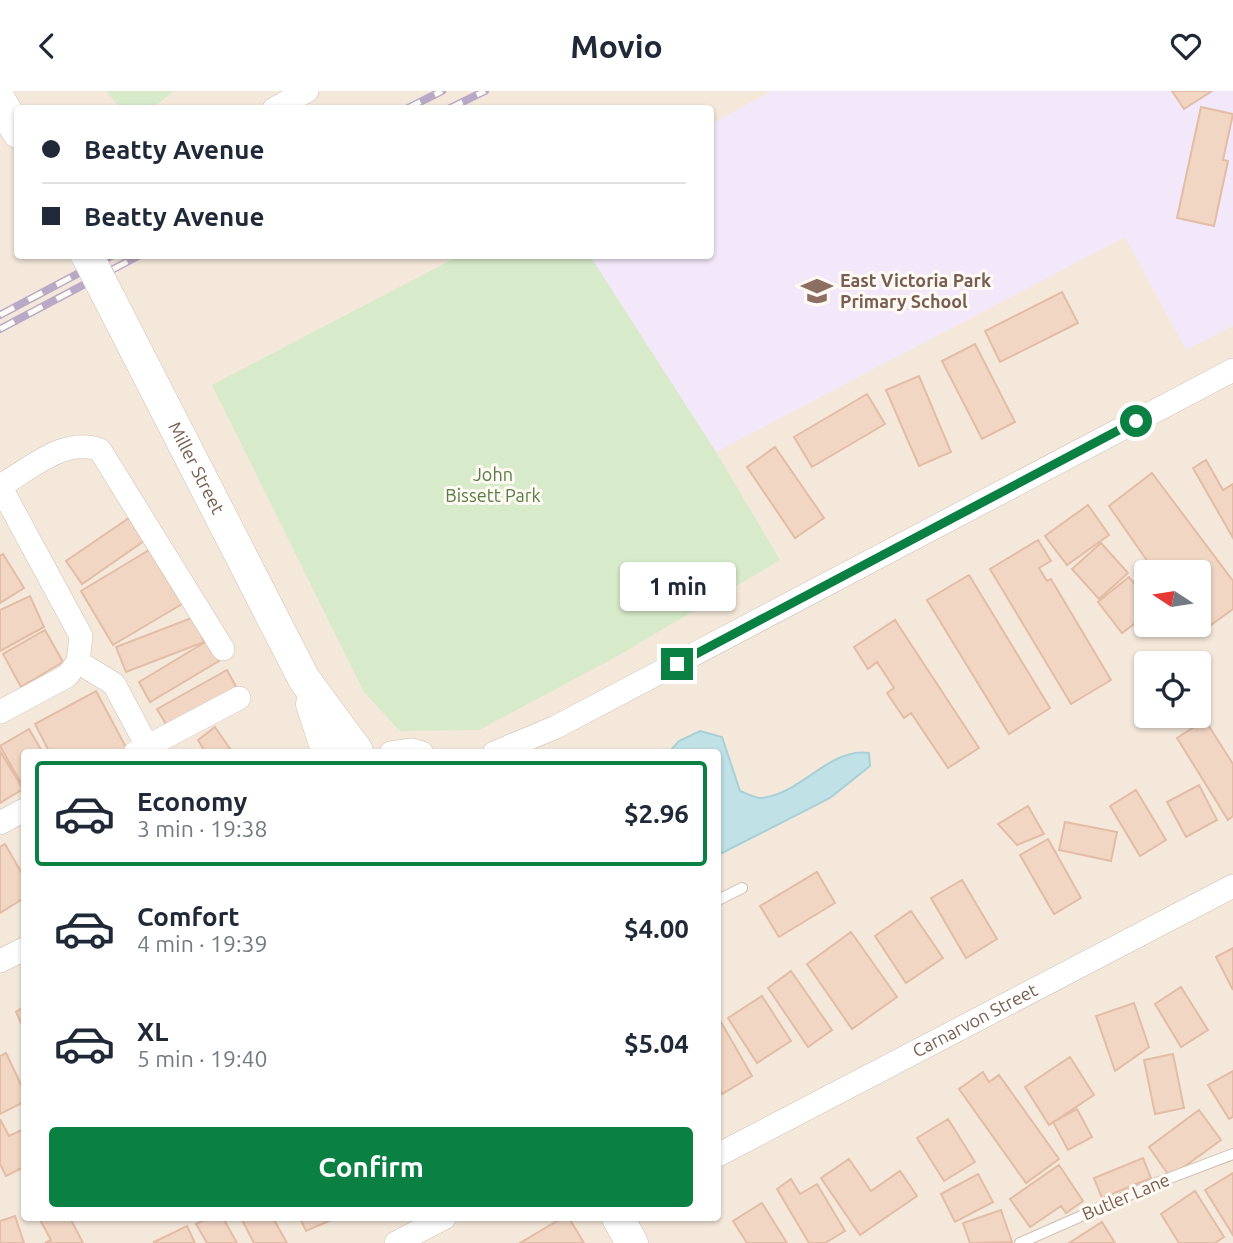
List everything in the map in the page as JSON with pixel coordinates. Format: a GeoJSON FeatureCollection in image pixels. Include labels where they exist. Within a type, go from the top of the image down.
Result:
{"type":"FeatureCollection","features":[{"type":"Feature","properties":{"kind":"main road"},"geometry":{"type":"LineString","coordinates":[[0,101],[14,125]]}},
{"type":"Feature","properties":{"kind":"main road","name":"Miller Street"},"geometry":{"type":"LineString","coordinates":[[89,259],[304,679],[344,749]]}},
{"type":"Feature","properties":{"kind":"main road"},"geometry":{"type":"LineString","coordinates":[[620,1221],[632,1243]]}},
{"type":"Feature","properties":{"kind":"street"},"geometry":{"type":"LineString","coordinates":[[281,105],[307,91]]}},
{"type":"Feature","properties":{"kind":"street"},"geometry":{"type":"LineString","coordinates":[[504,749],[556,727],[1233,370]]}},
{"type":"Feature","properties":{"kind":"street"},"geometry":{"type":"LineString","coordinates":[[1,708],[67,676],[78,662],[80,636],[0,486],[69,446],[86,444],[100,450],[223,649]]}},
{"type":"Feature","properties":{"kind":"street"},"geometry":{"type":"LineString","coordinates":[[78,662],[114,684],[141,749],[239,698]]}},
{"type":"Feature","properties":{"kind":"street"},"geometry":{"type":"LineString","coordinates":[[0,823],[21,812]]}},
{"type":"Feature","properties":{"kind":"street","name":"Carnarvon Street"},"geometry":{"type":"LineString","coordinates":[[721,1153],[1233,886]]}},
{"type":"Feature","properties":{"kind":"street"},"geometry":{"type":"LineString","coordinates":[[0,961],[21,950]]}},
{"type":"Feature","properties":{"kind":"street"},"geometry":{"type":"LineString","coordinates":[[396,1243],[438,1221]]}},
{"type":"Feature","properties":{"kind":"lane"},"geometry":{"type":"LineString","coordinates":[[721,898],[741,888]]}},
{"type":"Feature","properties":{"kind":"lane","name":"Butler Lane"},"geometry":{"type":"LineString","coordinates":[[1020,1243],[1154,1184],[1233,1154]]}},
{"type":"Feature","properties":{"kind":"shaded area"},"geometry":{"type":"Polygon","coordinates":[[[0,91],[1233,91],[1233,1243],[0,1243],[0,91]]]}},
{"type":"Feature","properties":{"kind":"shaded area","name":"East Victoria Park Primary School"},"geometry":{"type":"Polygon","coordinates":[[[772,91],[1233,91],[1233,326],[1186,350],[1125,237],[716,452],[592,259],[714,259],[714,122],[772,91]]]}},
{"type":"Feature","properties":{"kind":"green space"},"geometry":{"type":"Polygon","coordinates":[[[106,91],[174,91],[157,105],[118,105],[106,91]]]}},
{"type":"Feature","properties":{"kind":"green space","name":"John Bissett Park"},"geometry":{"type":"Polygon","coordinates":[[[453,259],[592,259],[716,452],[780,560],[614,658],[479,730],[400,731],[364,692],[212,385],[453,259]]]}},
{"type":"Feature","properties":{"kind":"water"},"geometry":{"type":"Polygon","coordinates":[[[700,731],[722,737],[740,791],[759,798],[789,789],[841,757],[869,753],[870,766],[830,798],[721,853],[721,749],[672,749],[679,741],[700,731]]]}},
{"type":"Feature","properties":{"kind":"building"},"geometry":{"type":"Polygon","coordinates":[[[1172,91],[1212,91],[1184,109],[1172,91]]]}},
{"type":"Feature","properties":{"kind":"building"},"geometry":{"type":"Polygon","coordinates":[[[1201,107],[1233,114],[1223,160],[1228,161],[1214,226],[1177,218],[1201,107]]]}},
{"type":"Feature","properties":{"kind":"building"},"geometry":{"type":"Polygon","coordinates":[[[1062,292],[1078,323],[1000,362],[985,331],[1062,292]]]}},
{"type":"Feature","properties":{"kind":"building"},"geometry":{"type":"Polygon","coordinates":[[[975,344],[1015,422],[982,439],[942,361],[975,344]]]}},
{"type":"Feature","properties":{"kind":"building"},"geometry":{"type":"Polygon","coordinates":[[[919,376],[951,452],[919,466],[886,390],[919,376]]]}},
{"type":"Feature","properties":{"kind":"building"},"geometry":{"type":"Polygon","coordinates":[[[867,394],[885,424],[812,467],[794,437],[867,394]]]}},
{"type":"Feature","properties":{"kind":"building"},"geometry":{"type":"Polygon","coordinates":[[[775,447],[824,518],[795,538],[747,467],[775,447]]]}},
{"type":"Feature","properties":{"kind":"building"},"geometry":{"type":"Polygon","coordinates":[[[1206,460],[1223,490],[1233,484],[1233,538],[1193,468],[1206,460]]]}},
{"type":"Feature","properties":{"kind":"building"},"geometry":{"type":"Polygon","coordinates":[[[1152,473],[1233,581],[1233,609],[1211,625],[1211,560],[1147,560],[1109,506],[1152,473]]]}},
{"type":"Feature","properties":{"kind":"building"},"geometry":{"type":"Polygon","coordinates":[[[1088,505],[1109,535],[1067,565],[1045,536],[1088,505]]]}},
{"type":"Feature","properties":{"kind":"building"},"geometry":{"type":"Polygon","coordinates":[[[129,518],[144,541],[82,584],[66,561],[129,518]]]}},
{"type":"Feature","properties":{"kind":"building"},"geometry":{"type":"Polygon","coordinates":[[[1038,540],[1051,561],[1039,568],[1047,581],[1051,579],[1111,680],[1071,704],[990,569],[1038,540]]]}},
{"type":"Feature","properties":{"kind":"building"},"geometry":{"type":"Polygon","coordinates":[[[1101,543],[1128,573],[1099,599],[1072,569],[1101,543]]]}},
{"type":"Feature","properties":{"kind":"building"},"geometry":{"type":"Polygon","coordinates":[[[149,550],[182,604],[113,645],[81,591],[149,550]]]}},
{"type":"Feature","properties":{"kind":"building"},"geometry":{"type":"Polygon","coordinates":[[[3,554],[24,588],[0,603],[0,556],[3,554]]]}},
{"type":"Feature","properties":{"kind":"building"},"geometry":{"type":"Polygon","coordinates":[[[969,575],[1050,708],[1009,734],[927,600],[969,575]]]}},
{"type":"Feature","properties":{"kind":"building"},"geometry":{"type":"Polygon","coordinates":[[[1129,577],[1134,583],[1134,624],[1122,633],[1098,602],[1129,577]]]}},
{"type":"Feature","properties":{"kind":"building"},"geometry":{"type":"Polygon","coordinates":[[[30,596],[44,627],[0,651],[0,610],[30,596]]]}},
{"type":"Feature","properties":{"kind":"building"},"geometry":{"type":"Polygon","coordinates":[[[194,617],[204,642],[126,672],[116,647],[194,617]]]}},
{"type":"Feature","properties":{"kind":"building"},"geometry":{"type":"Polygon","coordinates":[[[895,620],[979,748],[948,768],[911,713],[904,718],[887,693],[894,688],[877,662],[868,669],[854,647],[895,620]]]}},
{"type":"Feature","properties":{"kind":"building"},"geometry":{"type":"Polygon","coordinates":[[[45,630],[63,662],[21,687],[3,654],[45,630]]]}},
{"type":"Feature","properties":{"kind":"building"},"geometry":{"type":"Polygon","coordinates":[[[207,641],[219,661],[150,702],[139,682],[207,641]]]}},
{"type":"Feature","properties":{"kind":"building"},"geometry":{"type":"Polygon","coordinates":[[[227,670],[239,692],[170,731],[157,709],[227,670]]]}},
{"type":"Feature","properties":{"kind":"building"},"geometry":{"type":"Polygon","coordinates":[[[96,691],[127,749],[48,749],[35,724],[96,691]]]}},
{"type":"Feature","properties":{"kind":"building"},"geometry":{"type":"Polygon","coordinates":[[[215,727],[230,749],[203,749],[198,740],[215,727]]]}},
{"type":"Feature","properties":{"kind":"building"},"geometry":{"type":"Polygon","coordinates":[[[1193,728],[1210,728],[1233,764],[1233,816],[1228,820],[1177,738],[1193,728]]]}},
{"type":"Feature","properties":{"kind":"building"},"geometry":{"type":"Polygon","coordinates":[[[29,729],[41,749],[21,749],[21,783],[0,746],[29,729]]]}},
{"type":"Feature","properties":{"kind":"building"},"geometry":{"type":"Polygon","coordinates":[[[0,751],[21,786],[21,790],[0,803],[0,751]]]}},
{"type":"Feature","properties":{"kind":"building"},"geometry":{"type":"Polygon","coordinates":[[[1199,785],[1217,820],[1186,837],[1167,802],[1199,785]]]}},
{"type":"Feature","properties":{"kind":"building"},"geometry":{"type":"Polygon","coordinates":[[[1136,790],[1166,840],[1140,856],[1110,806],[1136,790]]]}},
{"type":"Feature","properties":{"kind":"building"},"geometry":{"type":"Polygon","coordinates":[[[1028,806],[1044,834],[1017,845],[998,824],[1028,806]]]}},
{"type":"Feature","properties":{"kind":"building"},"geometry":{"type":"Polygon","coordinates":[[[1065,822],[1117,832],[1111,861],[1059,850],[1065,822]]]}},
{"type":"Feature","properties":{"kind":"building"},"geometry":{"type":"Polygon","coordinates":[[[1048,839],[1081,898],[1054,914],[1020,855],[1048,839]]]}},
{"type":"Feature","properties":{"kind":"building"},"geometry":{"type":"Polygon","coordinates":[[[5,844],[21,872],[21,900],[0,913],[0,847],[5,844]]]}},
{"type":"Feature","properties":{"kind":"building"},"geometry":{"type":"Polygon","coordinates":[[[817,872],[835,903],[779,937],[760,906],[817,872]]]}},
{"type":"Feature","properties":{"kind":"building"},"geometry":{"type":"Polygon","coordinates":[[[962,880],[997,939],[966,958],[931,898],[962,880]]]}},
{"type":"Feature","properties":{"kind":"building"},"geometry":{"type":"Polygon","coordinates":[[[911,911],[943,958],[906,983],[875,936],[911,911]]]}},
{"type":"Feature","properties":{"kind":"building"},"geometry":{"type":"Polygon","coordinates":[[[851,932],[897,997],[852,1029],[807,964],[851,932]]]}},
{"type":"Feature","properties":{"kind":"building"},"geometry":{"type":"Polygon","coordinates":[[[1233,948],[1233,990],[1216,957],[1233,948]]]}},
{"type":"Feature","properties":{"kind":"building"},"geometry":{"type":"Polygon","coordinates":[[[791,971],[832,1030],[808,1047],[768,988],[791,971]]]}},
{"type":"Feature","properties":{"kind":"building"},"geometry":{"type":"Polygon","coordinates":[[[1181,987],[1208,1030],[1181,1047],[1155,1004],[1181,987]]]}},
{"type":"Feature","properties":{"kind":"building"},"geometry":{"type":"Polygon","coordinates":[[[762,996],[791,1041],[757,1063],[728,1018],[762,996]]]}},
{"type":"Feature","properties":{"kind":"building"},"geometry":{"type":"Polygon","coordinates":[[[1134,1003],[1149,1047],[1115,1071],[1096,1016],[1134,1003]]]}},
{"type":"Feature","properties":{"kind":"building"},"geometry":{"type":"Polygon","coordinates":[[[21,1009],[21,1023],[16,1012],[21,1009]]]}},
{"type":"Feature","properties":{"kind":"building"},"geometry":{"type":"Polygon","coordinates":[[[721,1022],[752,1076],[721,1092],[721,1022]]]}},
{"type":"Feature","properties":{"kind":"building"},"geometry":{"type":"Polygon","coordinates":[[[6,1053],[21,1085],[21,1104],[0,1114],[0,1056],[6,1053]]]}},
{"type":"Feature","properties":{"kind":"building"},"geometry":{"type":"Polygon","coordinates":[[[1173,1054],[1184,1108],[1155,1114],[1144,1060],[1173,1054]]]}},
{"type":"Feature","properties":{"kind":"building"},"geometry":{"type":"Polygon","coordinates":[[[1070,1057],[1094,1095],[1049,1125],[1025,1087],[1070,1057]]]}},
{"type":"Feature","properties":{"kind":"building"},"geometry":{"type":"Polygon","coordinates":[[[1233,1071],[1233,1117],[1229,1119],[1208,1085],[1233,1071]]]}},
{"type":"Feature","properties":{"kind":"building"},"geometry":{"type":"Polygon","coordinates":[[[983,1072],[989,1082],[999,1075],[1059,1159],[1026,1183],[959,1089],[983,1072]]]}},
{"type":"Feature","properties":{"kind":"building"},"geometry":{"type":"Polygon","coordinates":[[[1077,1109],[1092,1137],[1068,1150],[1053,1122],[1077,1109]]]}},
{"type":"Feature","properties":{"kind":"building"},"geometry":{"type":"Polygon","coordinates":[[[1199,1110],[1221,1140],[1170,1177],[1149,1147],[1199,1110]]]}},
{"type":"Feature","properties":{"kind":"building"},"geometry":{"type":"Polygon","coordinates":[[[0,1119],[9,1136],[21,1130],[21,1168],[6,1176],[0,1164],[0,1119]]]}},
{"type":"Feature","properties":{"kind":"building"},"geometry":{"type":"Polygon","coordinates":[[[948,1119],[975,1162],[944,1181],[917,1138],[948,1119]]]}},
{"type":"Feature","properties":{"kind":"building"},"geometry":{"type":"Polygon","coordinates":[[[1143,1158],[1151,1178],[1102,1198],[1094,1178],[1143,1158]]]}},
{"type":"Feature","properties":{"kind":"building"},"geometry":{"type":"Polygon","coordinates":[[[849,1159],[871,1191],[900,1171],[917,1196],[860,1235],[821,1178],[849,1159]]]}},
{"type":"Feature","properties":{"kind":"building"},"geometry":{"type":"Polygon","coordinates":[[[1059,1165],[1083,1201],[1066,1213],[1061,1206],[1030,1227],[1010,1199],[1059,1165]]]}},
{"type":"Feature","properties":{"kind":"building"},"geometry":{"type":"Polygon","coordinates":[[[1233,1173],[1233,1235],[1205,1190],[1233,1173]]]}},
{"type":"Feature","properties":{"kind":"building"},"geometry":{"type":"Polygon","coordinates":[[[978,1174],[993,1202],[955,1222],[941,1194],[978,1174]]]}},
{"type":"Feature","properties":{"kind":"building"},"geometry":{"type":"Polygon","coordinates":[[[791,1179],[800,1194],[817,1184],[845,1231],[825,1243],[809,1243],[777,1189],[791,1179]]]}},
{"type":"Feature","properties":{"kind":"building"},"geometry":{"type":"Polygon","coordinates":[[[1195,1191],[1224,1237],[1215,1243],[1179,1243],[1161,1214],[1195,1191]]]}},
{"type":"Feature","properties":{"kind":"building"},"geometry":{"type":"Polygon","coordinates":[[[762,1203],[787,1243],[747,1243],[733,1221],[762,1203]]]}},
{"type":"Feature","properties":{"kind":"building"},"geometry":{"type":"Polygon","coordinates":[[[1001,1210],[1012,1242],[970,1243],[963,1223],[1001,1210]]]}},
{"type":"Feature","properties":{"kind":"building"},"geometry":{"type":"Polygon","coordinates":[[[15,1216],[24,1243],[0,1243],[0,1221],[15,1216]]]}},
{"type":"Feature","properties":{"kind":"building"},"geometry":{"type":"Polygon","coordinates":[[[41,1221],[72,1221],[83,1243],[45,1243],[51,1240],[41,1221]]]}},
{"type":"Feature","properties":{"kind":"building"},"geometry":{"type":"Polygon","coordinates":[[[202,1221],[225,1221],[237,1243],[207,1243],[196,1224],[202,1221]]]}},
{"type":"Feature","properties":{"kind":"building"},"geometry":{"type":"Polygon","coordinates":[[[243,1221],[275,1221],[287,1243],[254,1243],[243,1221]]]}},
{"type":"Feature","properties":{"kind":"building"},"geometry":{"type":"Polygon","coordinates":[[[301,1221],[329,1221],[306,1231],[301,1221]]]}},
{"type":"Feature","properties":{"kind":"building"},"geometry":{"type":"Polygon","coordinates":[[[557,1221],[571,1221],[584,1243],[520,1243],[557,1221]]]}},
{"type":"Feature","properties":{"kind":"building"},"geometry":{"type":"Polygon","coordinates":[[[1102,1222],[1115,1243],[1069,1243],[1102,1222]]]}},
{"type":"Feature","properties":{"kind":"building"},"geometry":{"type":"Polygon","coordinates":[[[187,1226],[195,1243],[154,1243],[154,1242],[187,1226]]]}},
{"type":"Feature","properties":{"kind":"railway"},"geometry":{"type":"LineString","coordinates":[[414,105],[442,91]]}},
{"type":"Feature","properties":{"kind":"railway"},"geometry":{"type":"LineString","coordinates":[[456,105],[485,91]]}},
{"type":"Feature","properties":{"kind":"railway"},"geometry":{"type":"LineString","coordinates":[[0,315],[105,259]]}},
{"type":"Feature","properties":{"kind":"railway"},"geometry":{"type":"LineString","coordinates":[[0,329],[132,259]]}},
{"type":"Feature","properties":{"kind":"place","name":"East Victoria Park Primary School"},"geometry":{"type":"Point","coordinates":[817,291]}},
{"type":"Feature","properties":{"kind":"route"},"geometry":{"type":"LineString","coordinates":[[677,664],[1136,421]]}}]}
